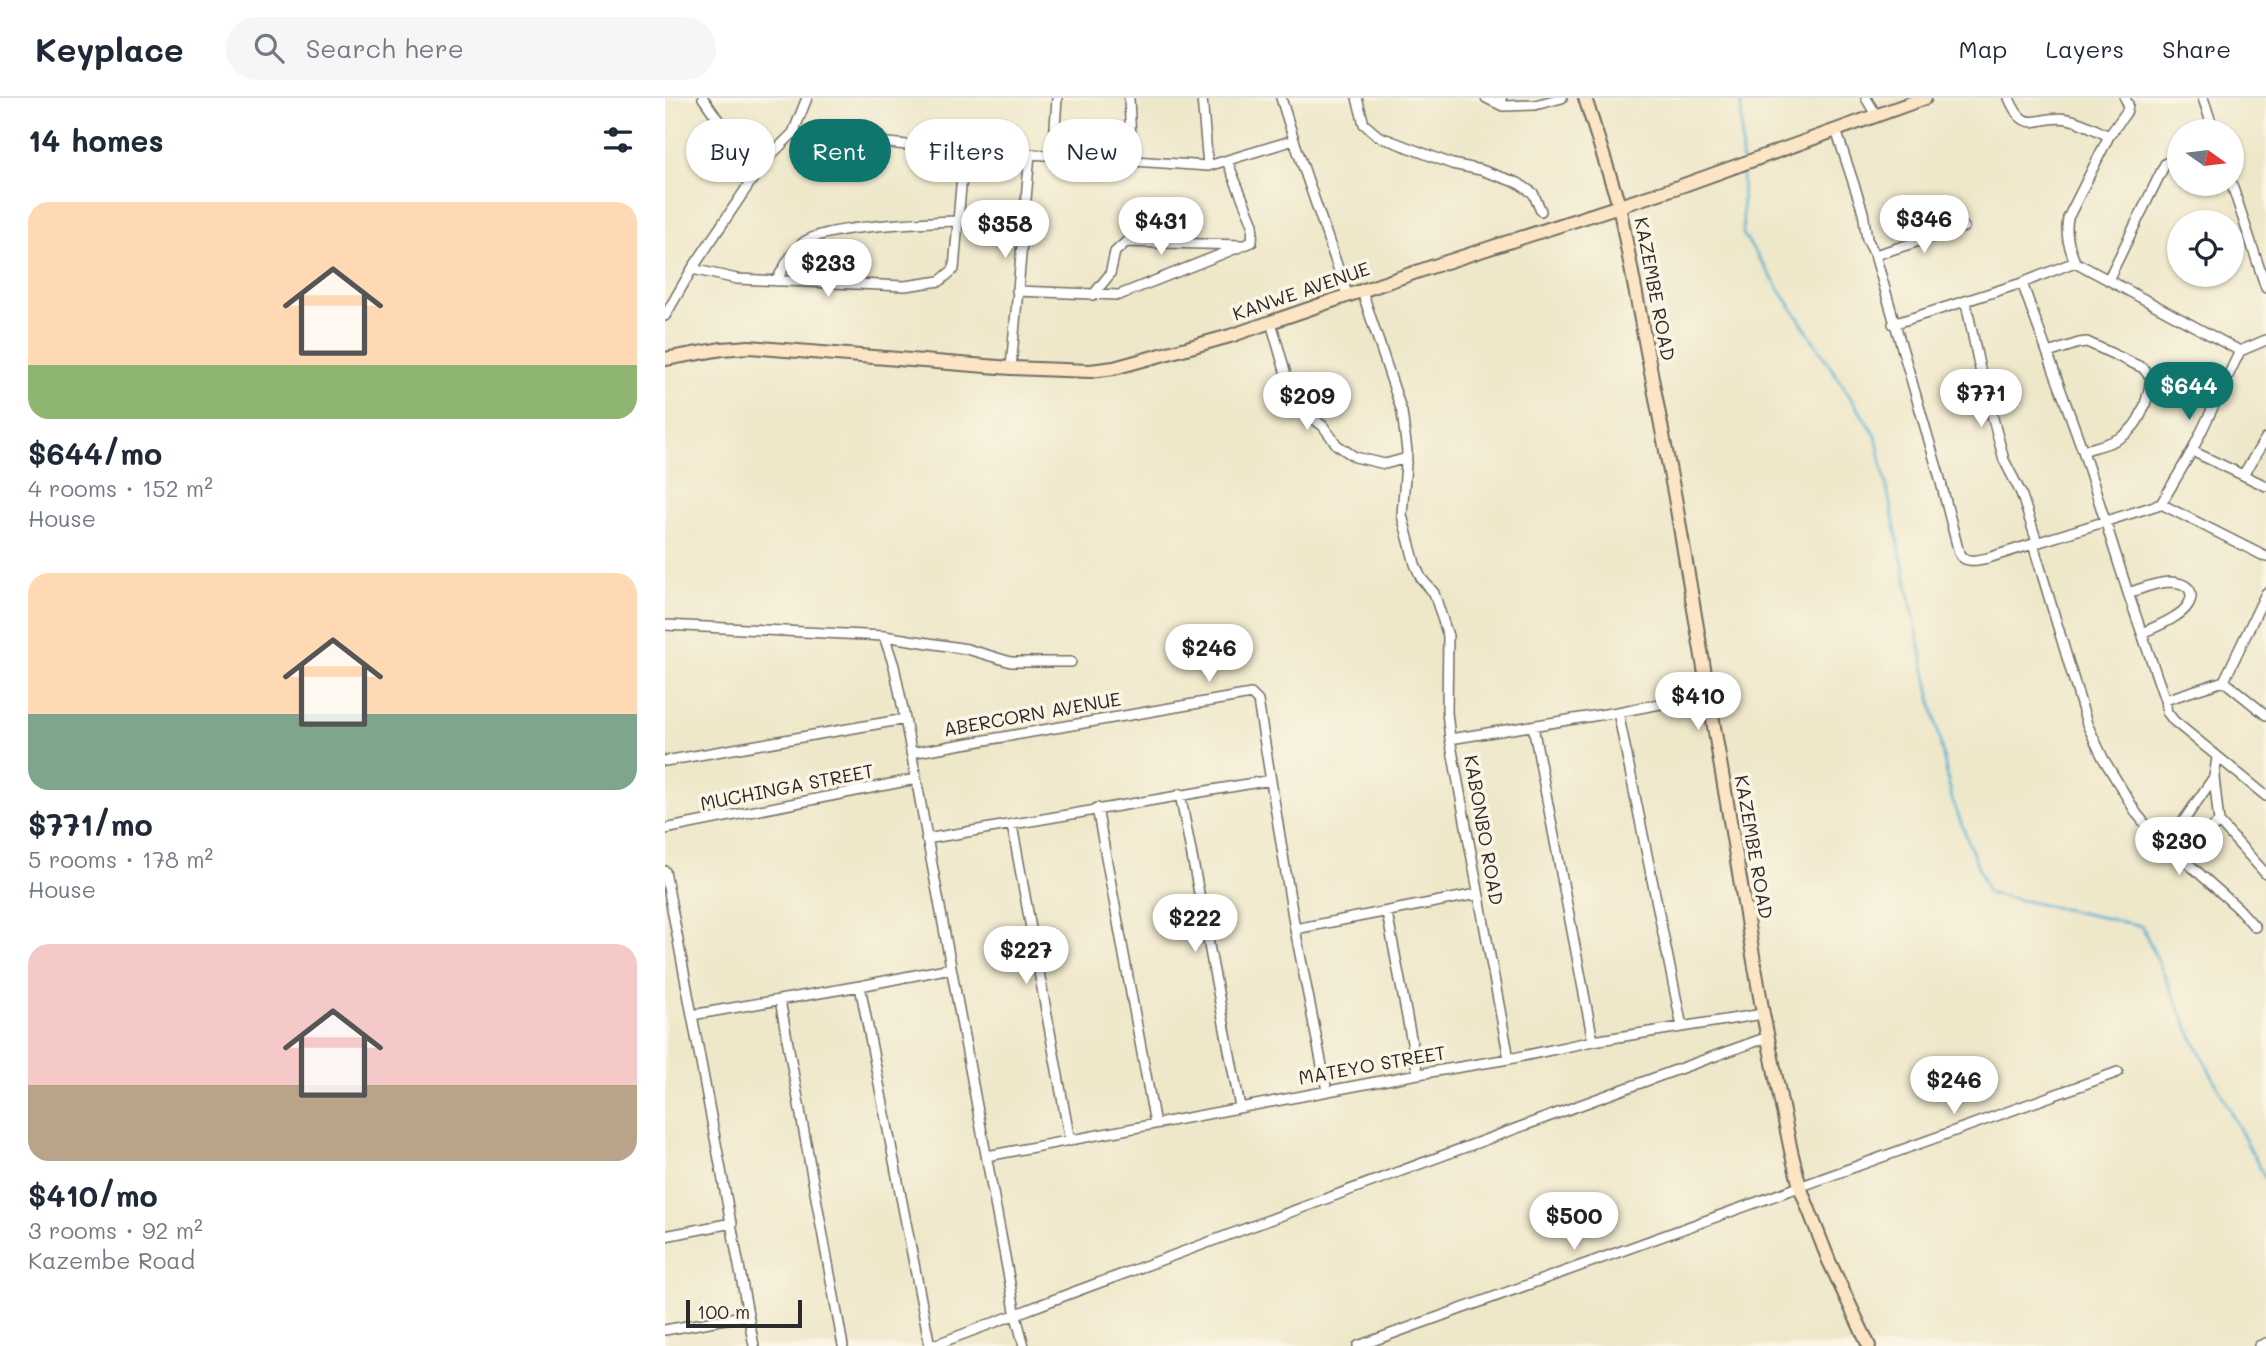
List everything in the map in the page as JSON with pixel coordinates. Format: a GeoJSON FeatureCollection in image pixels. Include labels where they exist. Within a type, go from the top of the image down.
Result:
{"type":"FeatureCollection","features":[{"type":"Feature","properties":{"kind":"main road","name":"KAZEMBE ROAD"},"geometry":{"type":"LineString","coordinates":[[1585,98],[1619,205],[1675,498],[1763,1014],[1800,1187],[1829,1261],[1869,1346]]}},
{"type":"Feature","properties":{"kind":"main road","name":"KANWE AVENUE"},"geometry":{"type":"LineString","coordinates":[[665,359],[722,348],[749,348],[1011,368],[1090,371],[1139,363],[1348,297],[1681,186],[1925,98]]}},
{"type":"Feature","properties":{"kind":"street"},"geometry":{"type":"LineString","coordinates":[[703,98],[718,119]]}},
{"type":"Feature","properties":{"kind":"street"},"geometry":{"type":"LineString","coordinates":[[799,119],[807,98]]}},
{"type":"Feature","properties":{"kind":"street"},"geometry":{"type":"LineString","coordinates":[[1056,119],[1057,98]]}},
{"type":"Feature","properties":{"kind":"street"},"geometry":{"type":"LineString","coordinates":[[1129,98],[1130,119]]}},
{"type":"Feature","properties":{"kind":"street"},"geometry":{"type":"LineString","coordinates":[[1202,98],[1208,166]]}},
{"type":"Feature","properties":{"kind":"street"},"geometry":{"type":"LineString","coordinates":[[1281,98],[1348,297]]}},
{"type":"Feature","properties":{"kind":"street"},"geometry":{"type":"LineString","coordinates":[[1357,98],[1364,124],[1378,136],[1452,164],[1481,170],[1518,183],[1533,193],[1541,211]]}},
{"type":"Feature","properties":{"kind":"street"},"geometry":{"type":"LineString","coordinates":[[1486,98],[1535,105],[1562,98]]}},
{"type":"Feature","properties":{"kind":"street"},"geometry":{"type":"LineString","coordinates":[[1866,98],[1876,115]]}},
{"type":"Feature","properties":{"kind":"street"},"geometry":{"type":"LineString","coordinates":[[2009,98],[2014,110],[2025,121],[2035,123],[2069,119],[2109,136]]}},
{"type":"Feature","properties":{"kind":"street"},"geometry":{"type":"LineString","coordinates":[[2125,98],[2127,111],[2109,136],[2068,218],[2069,246],[2075,262],[2240,351]]}},
{"type":"Feature","properties":{"kind":"street"},"geometry":{"type":"LineString","coordinates":[[2203,98],[2210,119]]}},
{"type":"Feature","properties":{"kind":"street"},"geometry":{"type":"LineString","coordinates":[[1836,130],[1863,212],[1867,239],[1875,255],[1960,557],[1973,561],[1988,558],[2161,504],[2192,451],[2240,351],[2266,340]]}},
{"type":"Feature","properties":{"kind":"street"},"geometry":{"type":"LineString","coordinates":[[775,152],[789,137]]}},
{"type":"Feature","properties":{"kind":"street"},"geometry":{"type":"LineString","coordinates":[[1142,163],[1208,166],[1294,140]]}},
{"type":"Feature","properties":{"kind":"street"},"geometry":{"type":"LineString","coordinates":[[1011,368],[1030,153],[1043,155]]}},
{"type":"Feature","properties":{"kind":"street"},"geometry":{"type":"LineString","coordinates":[[1017,291],[1093,295],[1126,293],[1246,246],[1252,242],[1253,224],[1227,161]]}},
{"type":"Feature","properties":{"kind":"street"},"geometry":{"type":"LineString","coordinates":[[2108,280],[2167,163]]}},
{"type":"Feature","properties":{"kind":"street"},"geometry":{"type":"LineString","coordinates":[[665,316],[691,269],[751,182]]}},
{"type":"Feature","properties":{"kind":"street"},"geometry":{"type":"LineString","coordinates":[[691,269],[726,278],[776,281],[905,286],[940,281],[954,269],[961,182]]}},
{"type":"Feature","properties":{"kind":"street"},"geometry":{"type":"LineString","coordinates":[[2236,196],[2266,288]]}},
{"type":"Feature","properties":{"kind":"street"},"geometry":{"type":"LineString","coordinates":[[776,281],[799,247],[814,237],[834,232],[923,222],[958,221]]}},
{"type":"Feature","properties":{"kind":"street"},"geometry":{"type":"LineString","coordinates":[[1875,255],[1964,228]]}},
{"type":"Feature","properties":{"kind":"street"},"geometry":{"type":"LineString","coordinates":[[1093,295],[1110,274],[1115,252],[1126,242],[1246,246]]}},
{"type":"Feature","properties":{"kind":"street"},"geometry":{"type":"LineString","coordinates":[[1893,324],[1966,303],[2075,262]]}},
{"type":"Feature","properties":{"kind":"street"},"geometry":{"type":"LineString","coordinates":[[2022,283],[2083,451],[2167,712],[2173,721],[2266,796]]}},
{"type":"Feature","properties":{"kind":"street"},"geometry":{"type":"LineString","coordinates":[[1362,291],[1400,404],[1407,458],[1402,515],[1415,564],[1421,578],[1434,593],[1447,636],[1447,712],[1450,739]]}},
{"type":"Feature","properties":{"kind":"street"},"geometry":{"type":"LineString","coordinates":[[1966,303],[2004,460],[2021,493],[2087,724],[2103,758],[2137,814],[2156,837],[2167,840],[2173,836],[2214,777]]}},
{"type":"Feature","properties":{"kind":"street"},"geometry":{"type":"LineString","coordinates":[[1271,322],[1287,378],[1299,408],[1323,426],[1337,445],[1355,457],[1385,464],[1407,458]]}},
{"type":"Feature","properties":{"kind":"street"},"geometry":{"type":"LineString","coordinates":[[2048,353],[2087,342],[2143,368],[2151,378],[2149,394],[2132,430],[2083,451]]}},
{"type":"Feature","properties":{"kind":"street"},"geometry":{"type":"LineString","coordinates":[[2243,475],[2251,458],[2266,438]]}},
{"type":"Feature","properties":{"kind":"street"},"geometry":{"type":"LineString","coordinates":[[2192,451],[2266,486]]}},
{"type":"Feature","properties":{"kind":"street"},"geometry":{"type":"LineString","coordinates":[[2161,504],[2266,557]]}},
{"type":"Feature","properties":{"kind":"street"},"geometry":{"type":"LineString","coordinates":[[2128,593],[2171,582],[2189,587],[2192,593],[2192,600],[2178,616],[2142,633]]}},
{"type":"Feature","properties":{"kind":"street"},"geometry":{"type":"LineString","coordinates":[[2165,700],[2224,681],[2266,593]]}},
{"type":"Feature","properties":{"kind":"street"},"geometry":{"type":"LineString","coordinates":[[665,625],[884,636],[967,649],[1011,662],[1071,662]]}},
{"type":"Feature","properties":{"kind":"street"},"geometry":{"type":"LineString","coordinates":[[884,636],[894,666],[905,719],[1016,1316],[1024,1346]]}},
{"type":"Feature","properties":{"kind":"street"},"geometry":{"type":"LineString","coordinates":[[2224,681],[2266,715]]}},
{"type":"Feature","properties":{"kind":"street","name":"ABERCORN AVENUE"},"geometry":{"type":"LineString","coordinates":[[911,753],[1244,693],[1251,694],[1258,701],[1295,929],[1327,1091]]}},
{"type":"Feature","properties":{"kind":"street","name":"KABONBO ROAD"},"geometry":{"type":"LineString","coordinates":[[1509,1059],[1450,739],[1708,695]]}},
{"type":"Feature","properties":{"kind":"street"},"geometry":{"type":"LineString","coordinates":[[1618,712],[1682,1027]]}},
{"type":"Feature","properties":{"kind":"street"},"geometry":{"type":"LineString","coordinates":[[665,761],[905,719]]}},
{"type":"Feature","properties":{"kind":"street"},"geometry":{"type":"LineString","coordinates":[[1533,726],[1593,1041]]}},
{"type":"Feature","properties":{"kind":"street"},"geometry":{"type":"LineString","coordinates":[[2217,758],[2214,777],[2219,822],[2266,874]]}},
{"type":"Feature","properties":{"kind":"street","name":"MUCHINGA STREET"},"geometry":{"type":"LineString","coordinates":[[665,829],[916,779]]}},
{"type":"Feature","properties":{"kind":"street"},"geometry":{"type":"LineString","coordinates":[[926,839],[1271,780]]}},
{"type":"Feature","properties":{"kind":"street"},"geometry":{"type":"LineString","coordinates":[[1179,794],[1240,1107]]}},
{"type":"Feature","properties":{"kind":"street"},"geometry":{"type":"LineString","coordinates":[[1097,808],[1155,1124]]}},
{"type":"Feature","properties":{"kind":"street"},"geometry":{"type":"LineString","coordinates":[[2219,822],[2183,854],[2182,858],[2255,926]]}},
{"type":"Feature","properties":{"kind":"street"},"geometry":{"type":"LineString","coordinates":[[1012,825],[1070,1141]]}},
{"type":"Feature","properties":{"kind":"street"},"geometry":{"type":"LineString","coordinates":[[665,871],[669,913],[692,1015],[754,1346]]}},
{"type":"Feature","properties":{"kind":"street"},"geometry":{"type":"LineString","coordinates":[[1295,929],[1477,894]]}},
{"type":"Feature","properties":{"kind":"street"},"geometry":{"type":"LineString","coordinates":[[1387,913],[1418,1074]]}},
{"type":"Feature","properties":{"kind":"street"},"geometry":{"type":"LineString","coordinates":[[692,1015],[951,968]]}},
{"type":"Feature","properties":{"kind":"street"},"geometry":{"type":"LineString","coordinates":[[860,986],[930,1346],[1520,1125],[1768,1037]]}},
{"type":"Feature","properties":{"kind":"street"},"geometry":{"type":"LineString","coordinates":[[780,1000],[843,1346]]}},
{"type":"Feature","properties":{"kind":"street","name":"MATEYO STREET"},"geometry":{"type":"LineString","coordinates":[[987,1156],[1593,1041],[1763,1014]]}},
{"type":"Feature","properties":{"kind":"street"},"geometry":{"type":"LineString","coordinates":[[1358,1346],[2118,1072]]}},
{"type":"Feature","properties":{"kind":"street"},"geometry":{"type":"LineString","coordinates":[[665,1236],[732,1223]]}},
{"type":"Feature","properties":{"kind":"street"},"geometry":{"type":"LineString","coordinates":[[665,1330],[748,1315]]}},
{"type":"Feature","properties":{"kind":"street"},"geometry":{"type":"LineString","coordinates":[[2259,1346],[2266,1343]]}},
{"type":"Feature","properties":{"kind":"waterway"},"geometry":{"type":"LineString","coordinates":[[1741,98],[1742,161]]}},
{"type":"Feature","properties":{"kind":"waterway"},"geometry":{"type":"LineString","coordinates":[[1742,168],[1743,234],[1876,436],[1952,799],[1988,893],[2142,926],[2193,1039],[2266,1180]]}}]}
